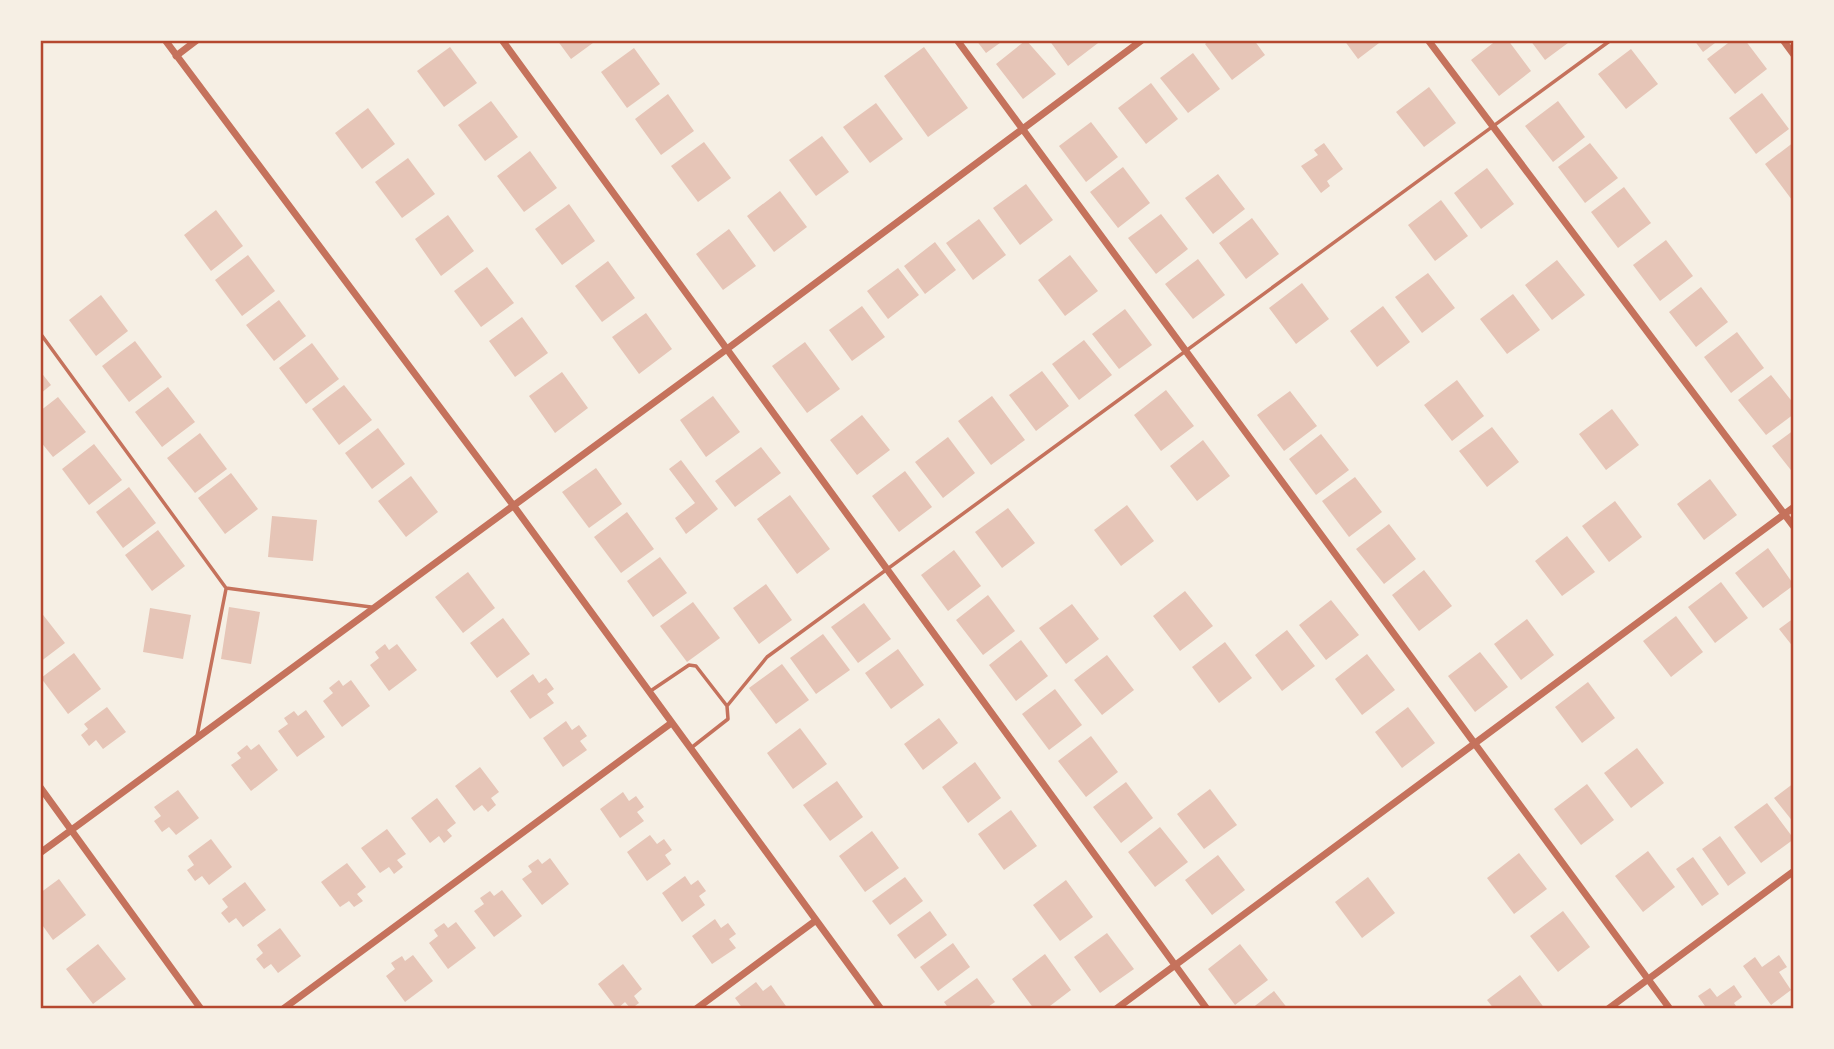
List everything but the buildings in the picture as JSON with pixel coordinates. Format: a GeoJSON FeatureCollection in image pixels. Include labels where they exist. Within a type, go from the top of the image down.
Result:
{"type":"FeatureCollection","features":[{"type":"Feature","properties":{"kind":"street"},"geometry":{"type":"LineString","coordinates":[[164,40],[513,505],[670,724],[881,1009]]}},
{"type":"Feature","properties":{"kind":"street"},"geometry":{"type":"LineString","coordinates":[[176,56],[197,40]]}},
{"type":"Feature","properties":{"kind":"street"},"geometry":{"type":"LineString","coordinates":[[502,40],[1208,1009]]}},
{"type":"Feature","properties":{"kind":"street"},"geometry":{"type":"LineString","coordinates":[[957,40],[1670,1009]]}},
{"type":"Feature","properties":{"kind":"street"},"geometry":{"type":"LineString","coordinates":[[40,853],[727,349],[1142,40]]}},
{"type":"Feature","properties":{"kind":"street"},"geometry":{"type":"LineString","coordinates":[[1428,40],[1794,527]]}},
{"type":"Feature","properties":{"kind":"street"},"geometry":{"type":"LineString","coordinates":[[1783,40],[1794,55]]}},
{"type":"Feature","properties":{"kind":"street"},"geometry":{"type":"LineString","coordinates":[[1116,1009],[1794,507]]}},
{"type":"Feature","properties":{"kind":"street"},"geometry":{"type":"LineString","coordinates":[[283,1009],[670,724]]}},
{"type":"Feature","properties":{"kind":"street"},"geometry":{"type":"LineString","coordinates":[[40,787],[201,1009]]}},
{"type":"Feature","properties":{"kind":"street"},"geometry":{"type":"LineString","coordinates":[[1608,1009],[1794,871]]}},
{"type":"Feature","properties":{"kind":"street"},"geometry":{"type":"LineString","coordinates":[[696,1009],[816,921]]}},
{"type":"Feature","properties":{"kind":"lane"},"geometry":{"type":"LineString","coordinates":[[727,706],[767,657],[1611,40]]}},
{"type":"Feature","properties":{"kind":"lane"},"geometry":{"type":"LineString","coordinates":[[40,333],[226,588],[373,608]]}},
{"type":"Feature","properties":{"kind":"lane"},"geometry":{"type":"LineString","coordinates":[[197,738],[226,588]]}},
{"type":"Feature","properties":{"kind":"lane"},"geometry":{"type":"LineString","coordinates":[[648,693],[689,665],[696,666],[727,706],[728,719],[689,749]]}}]}
